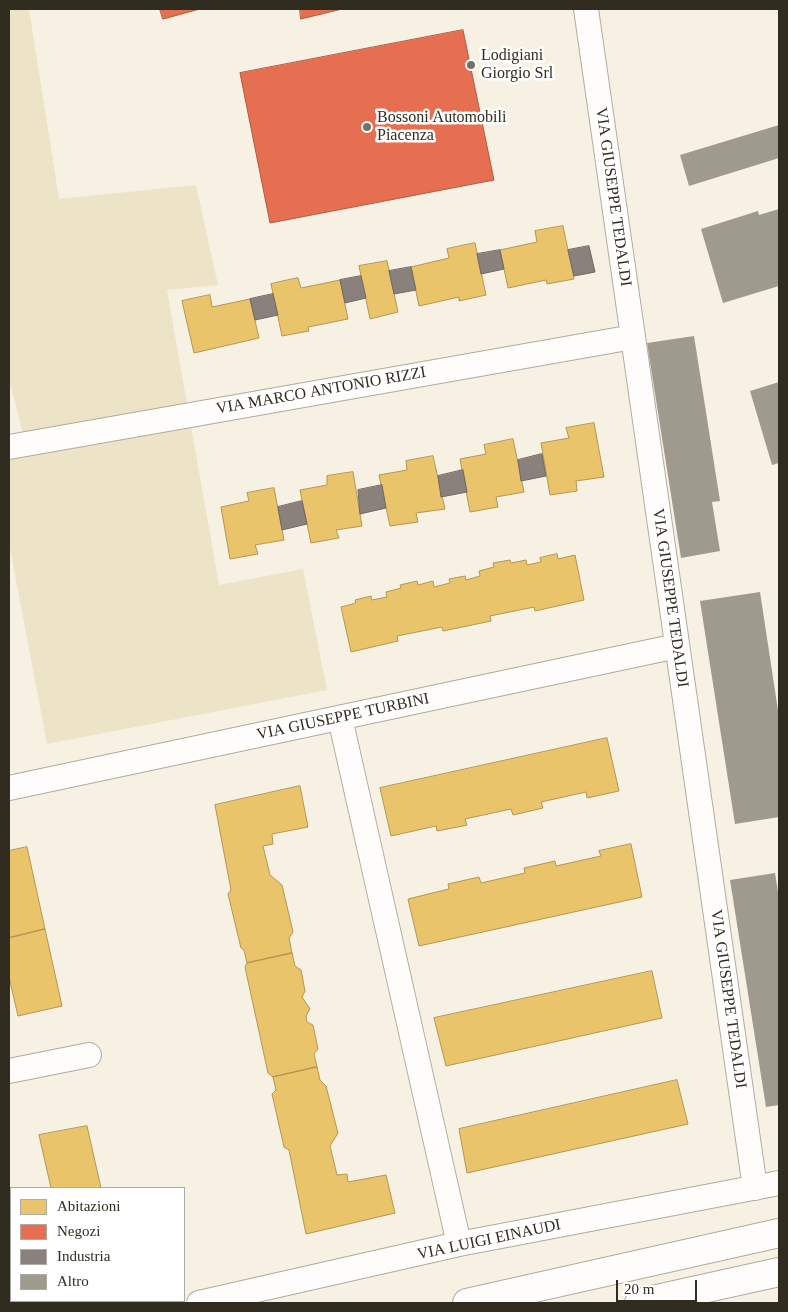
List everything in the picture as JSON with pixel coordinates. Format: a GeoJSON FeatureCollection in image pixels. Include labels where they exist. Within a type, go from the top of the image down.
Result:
{"type":"FeatureCollection","features":[{"type":"Feature","properties":{"kind":"main road"},"geometry":{"type":"LineString","coordinates":[[467,1303],[779,1233]]}},
{"type":"Feature","properties":{"kind":"main road"},"geometry":{"type":"LineString","coordinates":[[639,1303],[779,1272]]}},
{"type":"Feature","properties":{"kind":"street","name":"VIA GIUSEPPE TEDALDI"},"geometry":{"type":"LineString","coordinates":[[586,9],[755,1188]]}},
{"type":"Feature","properties":{"kind":"street","name":"VIA MARCO ANTONIO RIZZI"},"geometry":{"type":"LineString","coordinates":[[9,447],[633,337]]}},
{"type":"Feature","properties":{"kind":"street","name":"VIA GIUSEPPE TURBINI"},"geometry":{"type":"LineString","coordinates":[[9,788],[676,646]]}},
{"type":"Feature","properties":{"kind":"street"},"geometry":{"type":"LineString","coordinates":[[340,718],[460,1244]]}},
{"type":"Feature","properties":{"kind":"street"},"geometry":{"type":"LineString","coordinates":[[9,1071],[89,1055]]}},
{"type":"Feature","properties":{"kind":"street","name":"VIA LUIGI EINAUDI"},"geometry":{"type":"LineString","coordinates":[[200,1303],[460,1244],[779,1183]]}},
{"type":"Feature","properties":{"kind":"shaded area"},"geometry":{"type":"Polygon","coordinates":[[[9,9],[29,9],[59,199],[196,185],[218,285],[167,290],[219,585],[303,569],[327,690],[47,744],[9,543],[9,449],[26,444],[9,380],[9,9]]]}},
{"type":"Feature","properties":{"kind":"building: Abitazioni"},"geometry":{"type":"Polygon","coordinates":[[[563,226],[574,279],[547,284],[546,280],[508,288],[500,250],[537,242],[535,231],[563,226]]]}},
{"type":"Feature","properties":{"kind":"building: Abitazioni"},"geometry":{"type":"Polygon","coordinates":[[[475,243],[486,295],[459,301],[459,297],[419,306],[411,267],[449,258],[447,249],[475,243]]]}},
{"type":"Feature","properties":{"kind":"building: Abitazioni"},"geometry":{"type":"Polygon","coordinates":[[[387,261],[398,312],[370,319],[359,266],[387,261]]]}},
{"type":"Feature","properties":{"kind":"building: Abitazioni"},"geometry":{"type":"Polygon","coordinates":[[[298,278],[301,288],[340,280],[348,319],[308,327],[309,331],[282,336],[271,284],[298,278]]]}},
{"type":"Feature","properties":{"kind":"building: Abitazioni"},"geometry":{"type":"Polygon","coordinates":[[[210,295],[212,307],[250,299],[259,338],[194,353],[182,301],[210,295]]]}},
{"type":"Feature","properties":{"kind":"building: Abitazioni"},"geometry":{"type":"Polygon","coordinates":[[[594,423],[604,477],[576,481],[577,491],[550,495],[541,443],[569,438],[566,428],[594,423]]]}},
{"type":"Feature","properties":{"kind":"building: Abitazioni"},"geometry":{"type":"Polygon","coordinates":[[[513,439],[524,492],[496,497],[498,507],[470,512],[460,459],[486,454],[484,445],[513,439]]]}},
{"type":"Feature","properties":{"kind":"building: Abitazioni"},"geometry":{"type":"Polygon","coordinates":[[[433,456],[445,509],[416,513],[418,522],[390,526],[379,475],[407,470],[406,461],[433,456]]]}},
{"type":"Feature","properties":{"kind":"building: Abitazioni"},"geometry":{"type":"Polygon","coordinates":[[[353,472],[362,526],[336,530],[339,538],[311,543],[300,490],[327,485],[327,476],[353,472]]]}},
{"type":"Feature","properties":{"kind":"building: Abitazioni"},"geometry":{"type":"Polygon","coordinates":[[[274,488],[284,540],[255,545],[258,554],[230,559],[221,507],[249,501],[247,493],[274,488]]]}},
{"type":"Feature","properties":{"kind":"building: Abitazioni"},"geometry":{"type":"Polygon","coordinates":[[[557,554],[558,559],[575,555],[584,600],[535,611],[534,607],[490,616],[491,621],[443,631],[442,627],[397,636],[398,641],[351,652],[341,607],[356,603],[355,600],[371,596],[372,600],[387,597],[386,592],[401,588],[400,585],[417,581],[418,585],[433,581],[434,587],[450,583],[449,579],[465,576],[466,580],[480,576],[479,571],[494,567],[493,563],[510,560],[511,563],[526,560],[527,565],[541,562],[540,558],[557,554]]]}},
{"type":"Feature","properties":{"kind":"building: Abitazioni"},"geometry":{"type":"Polygon","coordinates":[[[607,738],[619,791],[587,798],[586,792],[541,802],[543,808],[513,815],[511,809],[465,819],[467,825],[463,826],[437,831],[436,826],[391,836],[380,788],[607,738]]]}},
{"type":"Feature","properties":{"kind":"building: Abitazioni"},"geometry":{"type":"Polygon","coordinates":[[[300,786],[308,827],[272,834],[273,844],[263,846],[270,875],[282,885],[293,932],[289,938],[292,953],[247,963],[244,950],[241,948],[228,894],[231,890],[215,805],[300,786]]]}},
{"type":"Feature","properties":{"kind":"building: Abitazioni"},"geometry":{"type":"Polygon","coordinates":[[[631,844],[642,897],[419,946],[408,899],[449,889],[448,884],[479,877],[481,883],[525,873],[524,868],[555,861],[556,866],[601,856],[599,851],[631,844]]]}},
{"type":"Feature","properties":{"kind":"building: Abitazioni"},"geometry":{"type":"Polygon","coordinates":[[[27,847],[45,929],[9,938],[9,851],[27,847]]]}},
{"type":"Feature","properties":{"kind":"building: Abitazioni"},"geometry":{"type":"Polygon","coordinates":[[[45,929],[62,1006],[18,1016],[9,977],[9,938],[45,929]]]}},
{"type":"Feature","properties":{"kind":"building: Abitazioni"},"geometry":{"type":"Polygon","coordinates":[[[292,953],[295,966],[301,970],[305,991],[302,997],[310,1009],[306,1016],[307,1022],[313,1025],[318,1049],[314,1054],[317,1067],[273,1077],[268,1073],[245,967],[247,963],[292,953]]]}},
{"type":"Feature","properties":{"kind":"building: Abitazioni"},"geometry":{"type":"Polygon","coordinates":[[[652,971],[662,1018],[446,1066],[434,1018],[652,971]]]}},
{"type":"Feature","properties":{"kind":"building: Abitazioni"},"geometry":{"type":"Polygon","coordinates":[[[317,1067],[320,1080],[326,1086],[338,1133],[330,1146],[337,1175],[347,1174],[348,1182],[386,1175],[395,1213],[306,1234],[289,1150],[284,1147],[272,1094],[276,1090],[273,1077],[317,1067]]]}},
{"type":"Feature","properties":{"kind":"building: Abitazioni"},"geometry":{"type":"Polygon","coordinates":[[[677,1080],[688,1124],[467,1173],[459,1129],[677,1080]]]}},
{"type":"Feature","properties":{"kind":"building: Abitazioni"},"geometry":{"type":"Polygon","coordinates":[[[87,1126],[101,1187],[51,1187],[39,1135],[87,1126]]]}},
{"type":"Feature","properties":{"kind":"building: Abitazioni"},"geometry":{"type":"Polygon","coordinates":[[[9,1250],[10,1250],[10,1296],[9,1250]]]}},
{"type":"Feature","properties":{"kind":"building: Negozi"},"geometry":{"type":"Polygon","coordinates":[[[160,9],[200,9],[163,19],[160,9]]]}},
{"type":"Feature","properties":{"kind":"building: Negozi"},"geometry":{"type":"Polygon","coordinates":[[[300,9],[342,9],[301,19],[300,9]]]}},
{"type":"Feature","properties":{"kind":"building: Negozi","name":"Bossoni Automobili Piacenza"},"geometry":{"type":"Polygon","coordinates":[[[463,30],[494,180],[270,223],[240,73],[463,30]]]}},
{"type":"Feature","properties":{"kind":"building: Industria"},"geometry":{"type":"Polygon","coordinates":[[[589,246],[595,272],[574,276],[568,250],[589,246]]]}},
{"type":"Feature","properties":{"kind":"building: Industria"},"geometry":{"type":"Polygon","coordinates":[[[500,250],[504,269],[481,274],[477,254],[500,250]]]}},
{"type":"Feature","properties":{"kind":"building: Industria"},"geometry":{"type":"Polygon","coordinates":[[[411,267],[416,290],[394,294],[389,271],[411,267]]]}},
{"type":"Feature","properties":{"kind":"building: Industria"},"geometry":{"type":"Polygon","coordinates":[[[361,276],[366,298],[345,303],[340,280],[361,276]]]}},
{"type":"Feature","properties":{"kind":"building: Industria"},"geometry":{"type":"Polygon","coordinates":[[[273,294],[278,315],[255,320],[250,299],[273,294]]]}},
{"type":"Feature","properties":{"kind":"building: Industria"},"geometry":{"type":"Polygon","coordinates":[[[542,454],[546,476],[521,481],[518,460],[542,454]]]}},
{"type":"Feature","properties":{"kind":"building: Industria"},"geometry":{"type":"Polygon","coordinates":[[[463,470],[467,492],[441,497],[438,476],[463,470]]]}},
{"type":"Feature","properties":{"kind":"building: Industria"},"geometry":{"type":"Polygon","coordinates":[[[382,485],[386,508],[360,514],[358,490],[382,485]]]}},
{"type":"Feature","properties":{"kind":"building: Industria"},"geometry":{"type":"Polygon","coordinates":[[[302,501],[307,524],[282,530],[278,507],[302,501]]]}},
{"type":"Feature","properties":{"kind":"building: Altro"},"geometry":{"type":"Polygon","coordinates":[[[779,125],[779,158],[689,186],[680,155],[779,125]]]}},
{"type":"Feature","properties":{"kind":"building: Altro"},"geometry":{"type":"Polygon","coordinates":[[[779,209],[779,286],[723,303],[701,229],[758,211],[759,215],[779,209]]]}},
{"type":"Feature","properties":{"kind":"building: Altro"},"geometry":{"type":"Polygon","coordinates":[[[694,336],[720,501],[712,502],[720,551],[681,558],[647,343],[694,336]]]}},
{"type":"Feature","properties":{"kind":"building: Altro"},"geometry":{"type":"Polygon","coordinates":[[[779,382],[779,463],[772,465],[750,391],[779,382]]]}},
{"type":"Feature","properties":{"kind":"building: Altro"},"geometry":{"type":"Polygon","coordinates":[[[760,592],[779,717],[779,817],[735,824],[700,601],[760,592]]]}},
{"type":"Feature","properties":{"kind":"building: Altro"},"geometry":{"type":"Polygon","coordinates":[[[775,873],[779,898],[779,1105],[766,1107],[730,880],[775,873]]]}},
{"type":"Feature","properties":{"kind":"place","name":"Lodigiani Giorgio Srl"},"geometry":{"type":"Point","coordinates":[471,65]}},
{"type":"Feature","properties":{"kind":"place","name":"Bossoni Automobili Piacenza"},"geometry":{"type":"Point","coordinates":[367,127]}}]}
